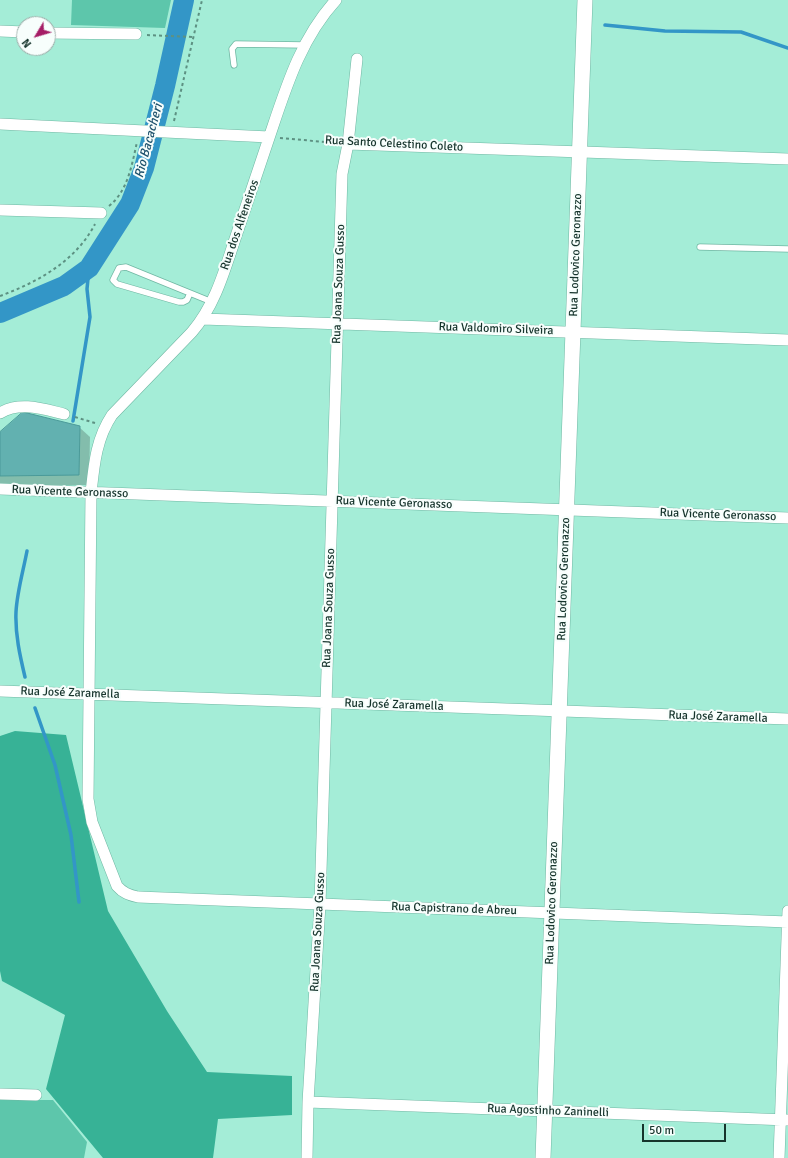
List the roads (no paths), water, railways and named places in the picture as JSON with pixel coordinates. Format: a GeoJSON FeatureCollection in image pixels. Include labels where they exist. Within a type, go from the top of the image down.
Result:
{"type":"FeatureCollection","features":[{"type":"Feature","properties":{"kind":"main road","name":"Rua Lodovico Geronazzo"},"geometry":{"type":"LineString","coordinates":[[543,1158],[585,0]]}},
{"type":"Feature","properties":{"kind":"street","name":"Rua dos Alfeneiros"},"geometry":{"type":"LineString","coordinates":[[121,891],[112,877],[89,810],[88,799],[91,493],[96,454],[105,426],[122,405],[192,332],[203,319],[212,302],[286,88],[304,45],[324,13],[336,0]]}},
{"type":"Feature","properties":{"kind":"street"},"geometry":{"type":"LineString","coordinates":[[0,32],[16,32]]}},
{"type":"Feature","properties":{"kind":"street"},"geometry":{"type":"LineString","coordinates":[[56,32],[136,34]]}},
{"type":"Feature","properties":{"kind":"street","name":"Rua Joana Souza Gusso"},"geometry":{"type":"LineString","coordinates":[[307,1158],[308,1102],[320,904],[342,174],[348,144],[357,59]]}},
{"type":"Feature","properties":{"kind":"street"},"geometry":{"type":"LineString","coordinates":[[0,124],[269,137]]}},
{"type":"Feature","properties":{"kind":"street","name":"Rua Santo Celestino Coleto"},"geometry":{"type":"LineString","coordinates":[[348,144],[788,159]]}},
{"type":"Feature","properties":{"kind":"street"},"geometry":{"type":"LineString","coordinates":[[0,210],[100,213]]}},
{"type":"Feature","properties":{"kind":"street","name":"Rua Valdomiro Silveira"},"geometry":{"type":"LineString","coordinates":[[203,319],[788,340]]}},
{"type":"Feature","properties":{"kind":"street"},"geometry":{"type":"LineString","coordinates":[[0,413],[16,407],[26,407],[64,414]]}},
{"type":"Feature","properties":{"kind":"street","name":"Rua Vicente Geronasso"},"geometry":{"type":"LineString","coordinates":[[0,490],[788,518]]}},
{"type":"Feature","properties":{"kind":"street","name":"Rua José Zaramella"},"geometry":{"type":"LineString","coordinates":[[0,691],[788,719]]}},
{"type":"Feature","properties":{"kind":"street","name":"Rua Capistrano de Abreu"},"geometry":{"type":"LineString","coordinates":[[121,891],[128,895],[138,897],[788,922]]}},
{"type":"Feature","properties":{"kind":"street"},"geometry":{"type":"LineString","coordinates":[[779,1158],[784,1120],[788,911]]}},
{"type":"Feature","properties":{"kind":"street"},"geometry":{"type":"LineString","coordinates":[[0,1094],[36,1095]]}},
{"type":"Feature","properties":{"kind":"street","name":"Rua Agostinho Zaninelli"},"geometry":{"type":"LineString","coordinates":[[308,1102],[784,1120]]}},
{"type":"Feature","properties":{"kind":"lane"},"geometry":{"type":"LineString","coordinates":[[234,65],[232,49],[236,44],[304,45]]}},
{"type":"Feature","properties":{"kind":"lane"},"geometry":{"type":"LineString","coordinates":[[700,247],[788,249]]}},
{"type":"Feature","properties":{"kind":"lane"},"geometry":{"type":"LineString","coordinates":[[190,293],[187,300],[178,302],[117,284],[113,280],[119,268],[126,267],[190,293],[212,302]]}},
{"type":"Feature","properties":{"kind":"waterway","name":"Rio Bacacheri"},"geometry":{"type":"LineString","coordinates":[[0,313],[64,286],[89,268],[130,204],[144,168],[165,86],[184,0]]}},
{"type":"Feature","properties":{"kind":"waterway"},"geometry":{"type":"LineString","coordinates":[[605,25],[665,31],[741,32],[788,48]]}},
{"type":"Feature","properties":{"kind":"waterway"},"geometry":{"type":"LineString","coordinates":[[73,421],[90,317],[87,289],[89,268]]}},
{"type":"Feature","properties":{"kind":"waterway"},"geometry":{"type":"LineString","coordinates":[[25,677],[17,637],[16,612],[27,551]]}},
{"type":"Feature","properties":{"kind":"waterway"},"geometry":{"type":"LineString","coordinates":[[35,708],[55,765],[71,835],[79,902]]}}]}
